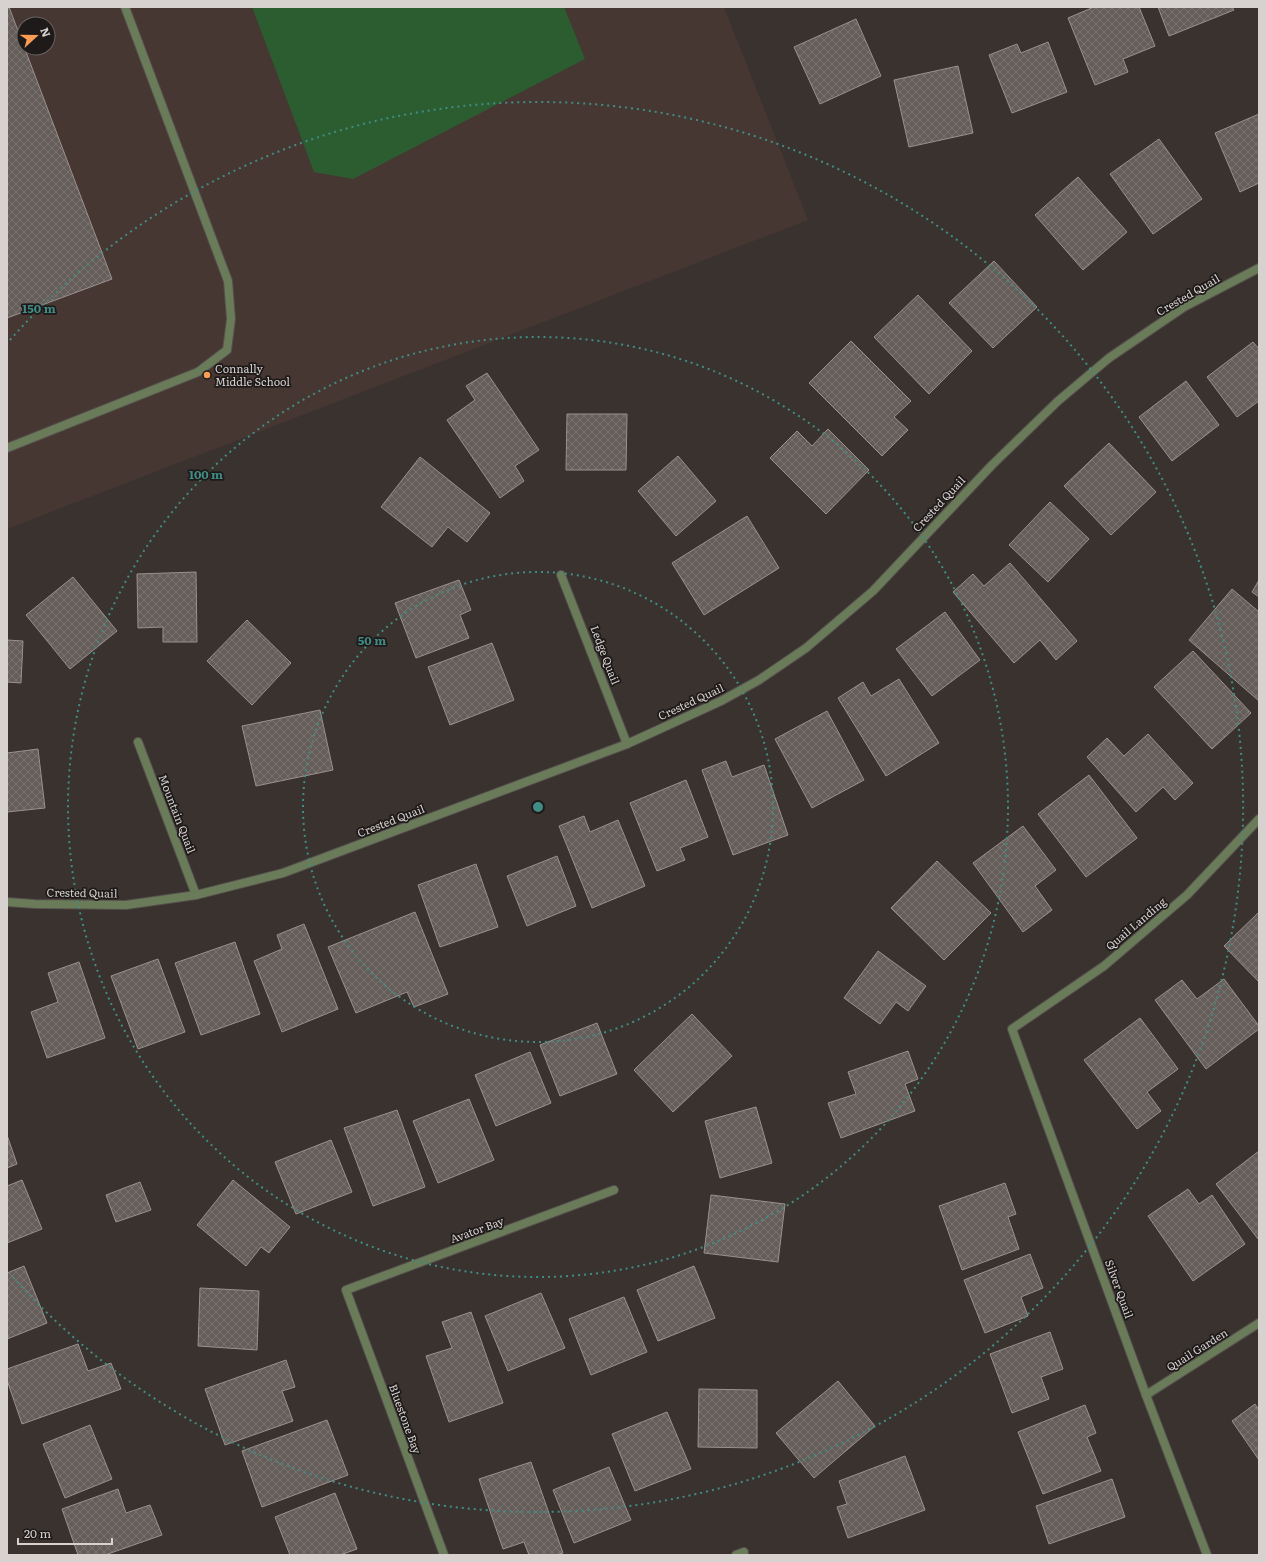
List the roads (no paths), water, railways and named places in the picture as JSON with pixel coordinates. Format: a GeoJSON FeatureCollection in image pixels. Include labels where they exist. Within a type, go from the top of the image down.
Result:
{"type":"FeatureCollection","features":[{"type":"Feature","properties":{"kind":"street"},"geometry":{"type":"LineString","coordinates":[[7,448],[198,372],[227,350],[231,319],[228,281],[125,7]]}},
{"type":"Feature","properties":{"kind":"street","name":"Crested Quail"},"geometry":{"type":"LineString","coordinates":[[7,902],[35,904],[126,905],[196,895],[283,874],[627,744],[721,701],[759,680],[806,648],[874,591],[992,465],[1058,401],[1109,358],[1184,307],[1259,268]]}},
{"type":"Feature","properties":{"kind":"street","name":"Ledge Quail"},"geometry":{"type":"LineString","coordinates":[[561,575],[627,744]]}},
{"type":"Feature","properties":{"kind":"street","name":"Mountain Quail"},"geometry":{"type":"LineString","coordinates":[[138,742],[196,895]]}},
{"type":"Feature","properties":{"kind":"street","name":"Quail Landing"},"geometry":{"type":"LineString","coordinates":[[1012,1029],[1104,966],[1187,895],[1259,819]]}},
{"type":"Feature","properties":{"kind":"street","name":"Silver Quail"},"geometry":{"type":"LineString","coordinates":[[1012,1029],[1146,1395],[1207,1555]]}},
{"type":"Feature","properties":{"kind":"street","name":"Avator Bay"},"geometry":{"type":"LineString","coordinates":[[346,1290],[614,1190]]}},
{"type":"Feature","properties":{"kind":"street","name":"Bluestone Bay"},"geometry":{"type":"LineString","coordinates":[[346,1290],[444,1555]]}},
{"type":"Feature","properties":{"kind":"street","name":"Quail Garden"},"geometry":{"type":"LineString","coordinates":[[1146,1395],[1259,1323]]}},
{"type":"Feature","properties":{"kind":"street"},"geometry":{"type":"LineString","coordinates":[[736,1555],[744,1552]]}},
{"type":"Feature","properties":{"kind":"place","name":"Connally Middle School"},"geometry":{"type":"Point","coordinates":[207,375]}}]}
